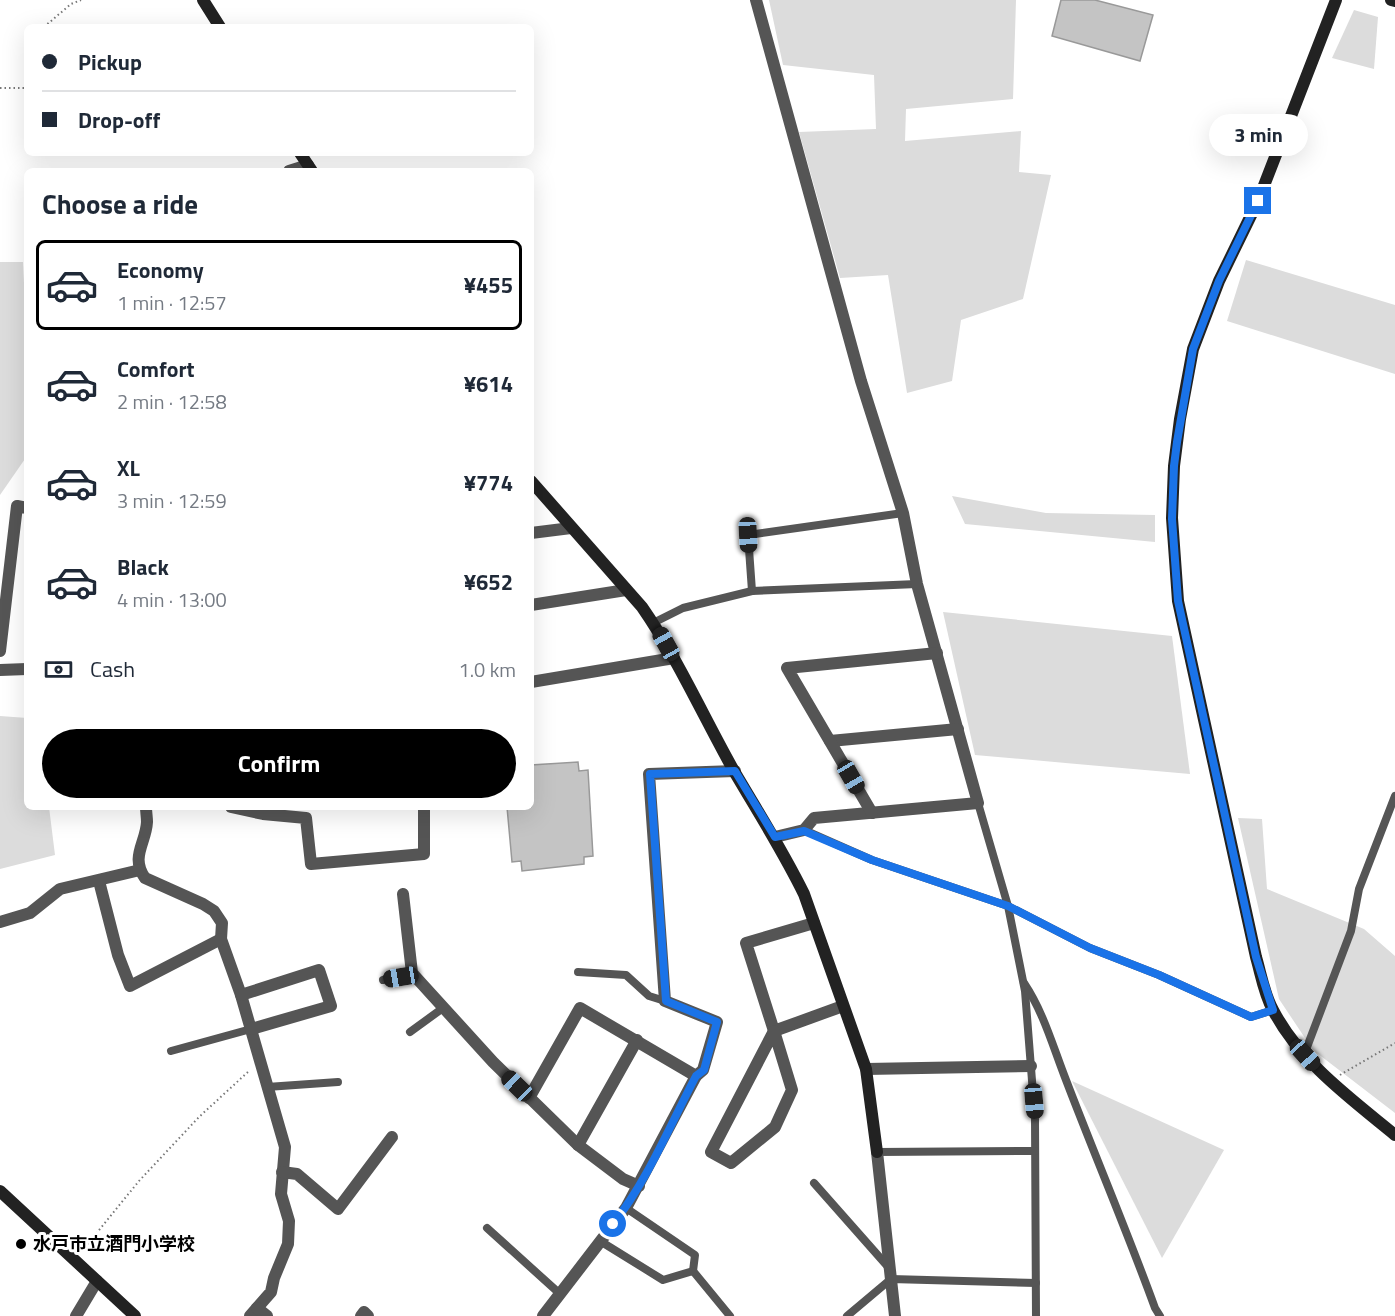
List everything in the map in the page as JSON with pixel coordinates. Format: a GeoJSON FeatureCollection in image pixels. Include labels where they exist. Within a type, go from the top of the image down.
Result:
{"type":"FeatureCollection","features":[{"type":"Feature","properties":{"kind":"street"},"geometry":{"type":"LineString","coordinates":[[203,0],[218,24]]}},
{"type":"Feature","properties":{"kind":"street"},"geometry":{"type":"LineString","coordinates":[[756,0],[861,381],[903,513],[917,584],[978,803],[814,818],[804,831],[775,837]]}},
{"type":"Feature","properties":{"kind":"street"},"geometry":{"type":"LineString","coordinates":[[1336,0],[1258,201],[1219,281],[1193,349],[1174,466],[1172,519],[1178,601],[1256,957],[1273,1010],[1305,1055],[1330,1081],[1393,1131]]}},
{"type":"Feature","properties":{"kind":"street"},"geometry":{"type":"LineString","coordinates":[[1390,0],[1395,2]]}},
{"type":"Feature","properties":{"kind":"street"},"geometry":{"type":"LineString","coordinates":[[534,485],[653,623],[735,771],[775,837],[804,894],[866,1069],[895,1316]]}},
{"type":"Feature","properties":{"kind":"street"},"geometry":{"type":"LineString","coordinates":[[0,651],[17,506],[24,507]]}},
{"type":"Feature","properties":{"kind":"street"},"geometry":{"type":"LineString","coordinates":[[534,533],[571,528]]}},
{"type":"Feature","properties":{"kind":"street"},"geometry":{"type":"LineString","coordinates":[[534,605],[626,590]]}},
{"type":"Feature","properties":{"kind":"street"},"geometry":{"type":"LineString","coordinates":[[872,813],[787,668],[937,652]]}},
{"type":"Feature","properties":{"kind":"street"},"geometry":{"type":"LineString","coordinates":[[534,681],[674,658]]}},
{"type":"Feature","properties":{"kind":"street"},"geometry":{"type":"LineString","coordinates":[[0,670],[24,669]]}},
{"type":"Feature","properties":{"kind":"street"},"geometry":{"type":"LineString","coordinates":[[830,741],[958,729]]}},
{"type":"Feature","properties":{"kind":"street"},"geometry":{"type":"LineString","coordinates":[[543,1316],[626,1208],[696,1076],[704,1070],[717,1022],[666,1001],[650,774],[735,771]]}},
{"type":"Feature","properties":{"kind":"street"},"geometry":{"type":"LineString","coordinates":[[146,810],[147,823],[139,853],[140,870],[146,878],[214,911],[222,923],[220,939],[241,995],[285,1148],[281,1194],[289,1221],[288,1244],[274,1278],[271,1292],[258,1313]]}},
{"type":"Feature","properties":{"kind":"street"},"geometry":{"type":"LineString","coordinates":[[245,810],[306,818],[311,864],[424,854],[424,810]]}},
{"type":"Feature","properties":{"kind":"street"},"geometry":{"type":"LineString","coordinates":[[0,922],[30,913],[60,889],[140,870]]}},
{"type":"Feature","properties":{"kind":"street"},"geometry":{"type":"LineString","coordinates":[[99,880],[118,955],[130,986],[220,939]]}},
{"type":"Feature","properties":{"kind":"street"},"geometry":{"type":"LineString","coordinates":[[403,894],[412,973],[493,1062],[578,1145],[622,1179],[639,1186]]}},
{"type":"Feature","properties":{"kind":"street"},"geometry":{"type":"LineString","coordinates":[[814,923],[746,943],[774,1031],[792,1090],[775,1127],[731,1163],[711,1152],[774,1031],[843,1006]]}},
{"type":"Feature","properties":{"kind":"street"},"geometry":{"type":"LineString","coordinates":[[241,995],[319,970],[331,1006],[250,1029]]}},
{"type":"Feature","properties":{"kind":"street"},"geometry":{"type":"LineString","coordinates":[[529,1098],[580,1008],[696,1076]]}},
{"type":"Feature","properties":{"kind":"street"},"geometry":{"type":"LineString","coordinates":[[578,1145],[637,1040]]}},
{"type":"Feature","properties":{"kind":"street"},"geometry":{"type":"LineString","coordinates":[[866,1069],[1031,1066]]}},
{"type":"Feature","properties":{"kind":"street"},"geometry":{"type":"LineString","coordinates":[[282,1172],[297,1174],[338,1209],[392,1137]]}},
{"type":"Feature","properties":{"kind":"street"},"geometry":{"type":"LineString","coordinates":[[0,1191],[135,1316]]}},
{"type":"Feature","properties":{"kind":"street"},"geometry":{"type":"LineString","coordinates":[[75,1316],[97,1281]]}},
{"type":"Feature","properties":{"kind":"street"},"geometry":{"type":"LineString","coordinates":[[361,1316],[364,1312],[368,1316]]}},
{"type":"Feature","properties":{"kind":"lane"},"geometry":{"type":"LineString","coordinates":[[752,591],[748,535],[903,513]]}},
{"type":"Feature","properties":{"kind":"lane"},"geometry":{"type":"LineString","coordinates":[[653,623],[683,608],[752,591],[917,584]]}},
{"type":"Feature","properties":{"kind":"lane"},"geometry":{"type":"LineString","coordinates":[[1305,1055],[1351,931],[1359,889],[1395,796]]}},
{"type":"Feature","properties":{"kind":"lane"},"geometry":{"type":"LineString","coordinates":[[978,803],[1008,906],[1023,980],[1035,1119],[1036,1316]]}},
{"type":"Feature","properties":{"kind":"lane"},"geometry":{"type":"LineString","coordinates":[[804,831],[872,860],[1008,906],[1090,948],[1159,975],[1251,1017],[1273,1010]]}},
{"type":"Feature","properties":{"kind":"lane"},"geometry":{"type":"LineString","coordinates":[[578,972],[626,975],[649,996],[666,1001]]}},
{"type":"Feature","properties":{"kind":"lane"},"geometry":{"type":"LineString","coordinates":[[382,980],[412,973]]}},
{"type":"Feature","properties":{"kind":"lane"},"geometry":{"type":"LineString","coordinates":[[1023,980],[1037,1002],[1155,1308],[1161,1316]]}},
{"type":"Feature","properties":{"kind":"lane"},"geometry":{"type":"LineString","coordinates":[[410,1032],[443,1008]]}},
{"type":"Feature","properties":{"kind":"lane"},"geometry":{"type":"LineString","coordinates":[[171,1051],[250,1029]]}},
{"type":"Feature","properties":{"kind":"lane"},"geometry":{"type":"LineString","coordinates":[[267,1087],[338,1082]]}},
{"type":"Feature","properties":{"kind":"lane"},"geometry":{"type":"LineString","coordinates":[[877,1152],[1035,1151]]}},
{"type":"Feature","properties":{"kind":"lane"},"geometry":{"type":"LineString","coordinates":[[814,1184],[891,1274],[1036,1283]]}},
{"type":"Feature","properties":{"kind":"lane"},"geometry":{"type":"LineString","coordinates":[[626,1208],[695,1255],[693,1271],[730,1316]]}},
{"type":"Feature","properties":{"kind":"lane"},"geometry":{"type":"LineString","coordinates":[[487,1228],[559,1293]]}},
{"type":"Feature","properties":{"kind":"lane"},"geometry":{"type":"LineString","coordinates":[[600,1241],[663,1280],[693,1271]]}},
{"type":"Feature","properties":{"kind":"lane"},"geometry":{"type":"LineString","coordinates":[[847,1316],[891,1274]]}},
{"type":"Feature","properties":{"kind":"path"},"geometry":{"type":"LineString","coordinates":[[48,24],[71,4],[81,0]]}},
{"type":"Feature","properties":{"kind":"path"},"geometry":{"type":"LineString","coordinates":[[0,88],[24,88]]}},
{"type":"Feature","properties":{"kind":"path"},"geometry":{"type":"LineString","coordinates":[[1330,1081],[1395,1043]]}},
{"type":"Feature","properties":{"kind":"path"},"geometry":{"type":"LineString","coordinates":[[75,1261],[139,1181],[199,1117],[239,1079],[261,1066]]}},
{"type":"Feature","properties":{"kind":"shaded area"},"geometry":{"type":"Polygon","coordinates":[[[769,0],[1016,0],[1013,99],[906,109],[905,141],[1021,131],[1019,172],[1051,175],[1023,299],[961,320],[952,381],[907,393],[888,275],[840,278],[799,132],[876,129],[874,75],[783,65],[769,0]]]}},
{"type":"Feature","properties":{"kind":"shaded area"},"geometry":{"type":"Polygon","coordinates":[[[1354,10],[1378,17],[1374,69],[1332,58],[1354,10]]]}},
{"type":"Feature","properties":{"kind":"shaded area"},"geometry":{"type":"Polygon","coordinates":[[[1246,260],[1395,305],[1395,374],[1227,321],[1246,260]]]}},
{"type":"Feature","properties":{"kind":"shaded area"},"geometry":{"type":"Polygon","coordinates":[[[0,262],[23,262],[24,460],[0,495],[0,262]]]}},
{"type":"Feature","properties":{"kind":"shaded area"},"geometry":{"type":"Polygon","coordinates":[[[952,496],[1046,513],[1155,515],[1155,542],[965,524],[952,496]]]}},
{"type":"Feature","properties":{"kind":"shaded area"},"geometry":{"type":"Polygon","coordinates":[[[943,612],[1172,636],[1190,774],[975,755],[943,612]]]}},
{"type":"Feature","properties":{"kind":"shaded area"},"geometry":{"type":"Polygon","coordinates":[[[0,716],[24,718],[24,810],[49,810],[55,855],[0,869],[0,716]]]}},
{"type":"Feature","properties":{"kind":"shaded area"},"geometry":{"type":"Polygon","coordinates":[[[1238,818],[1262,819],[1267,889],[1364,929],[1395,956],[1395,1113],[1313,1050],[1279,999],[1238,818]]]}},
{"type":"Feature","properties":{"kind":"shaded area"},"geometry":{"type":"Polygon","coordinates":[[[1072,1081],[1224,1150],[1162,1258],[1072,1081]]]}},
{"type":"Feature","properties":{"kind":"building"},"geometry":{"type":"Polygon","coordinates":[[[1061,0],[1095,0],[1153,15],[1140,61],[1052,36],[1061,0]]]}},
{"type":"Feature","properties":{"kind":"building"},"geometry":{"type":"Polygon","coordinates":[[[578,762],[579,771],[588,770],[593,856],[584,857],[584,864],[522,871],[521,861],[512,862],[507,810],[534,810],[534,765],[578,762]]]}},
{"type":"Feature","properties":{"kind":"place","name":"水戸市立酒門小学校"},"geometry":{"type":"Point","coordinates":[21,1244]}},
{"type":"Feature","properties":{"kind":"route"},"geometry":{"type":"LineString","coordinates":[[613,1224],[639,1186],[696,1076],[704,1070],[717,1022],[666,1001],[650,774],[735,771],[775,837],[804,831],[872,860],[1008,906],[1090,948],[1159,975],[1251,1017],[1273,1010],[1256,957],[1178,601],[1172,519],[1174,466],[1193,349],[1219,281],[1258,201]]}}]}
